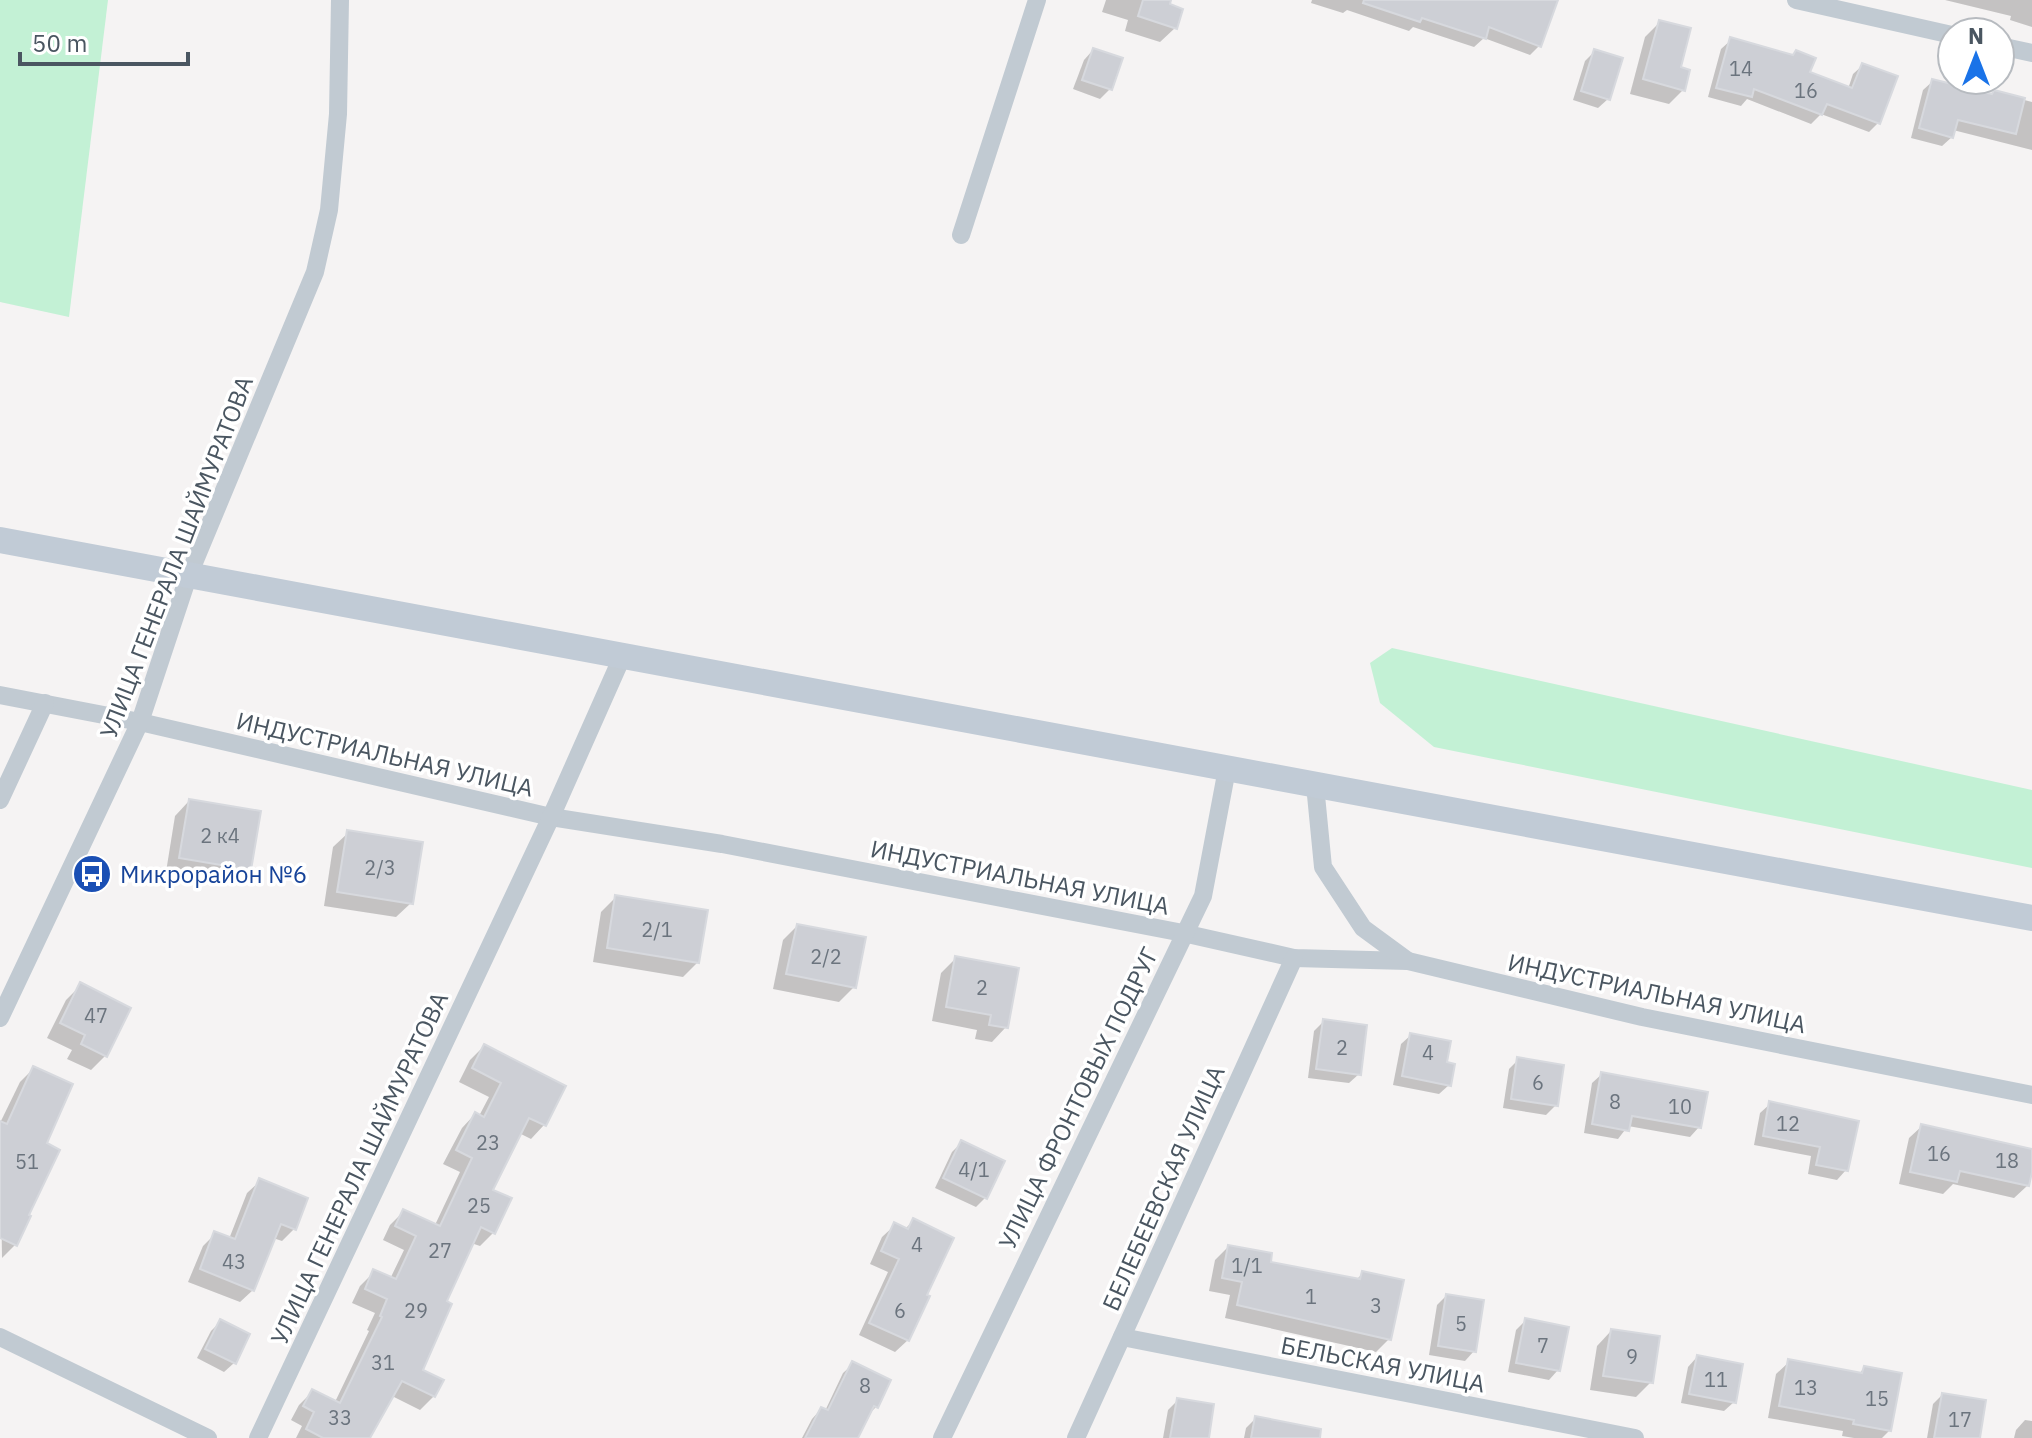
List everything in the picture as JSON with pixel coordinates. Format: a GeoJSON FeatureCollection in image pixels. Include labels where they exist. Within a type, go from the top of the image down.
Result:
{"type":"FeatureCollection","features":[{"type":"Feature","properties":{"kind":"street","name":"УЛИЦА ГЕНЕРАЛА ШАЙМУРАТОВА"},"geometry":{"type":"LineString","coordinates":[[0,1018],[140,722],[188,577],[315,272],[329,210],[337,127],[340,0]]}},
{"type":"Feature","properties":{"kind":"street"},"geometry":{"type":"LineString","coordinates":[[961,235],[1037,0]]}},
{"type":"Feature","properties":{"kind":"street"},"geometry":{"type":"LineString","coordinates":[[1796,0],[1936,31]]}},
{"type":"Feature","properties":{"kind":"street"},"geometry":{"type":"LineString","coordinates":[[0,540],[2032,918]]}},
{"type":"Feature","properties":{"kind":"street","name":"УЛИЦА ГЕНЕРАЛА ШАЙМУРАТОВА"},"geometry":{"type":"LineString","coordinates":[[258,1438],[551,817],[622,657]]}},
{"type":"Feature","properties":{"kind":"street","name":"ИНДУСТРИАЛЬНАЯ УЛИЦА"},"geometry":{"type":"LineString","coordinates":[[0,695],[140,722],[551,817],[722,844],[1183,933],[1294,958],[1408,961],[1642,1017],[2032,1095]]}},
{"type":"Feature","properties":{"kind":"street"},"geometry":{"type":"LineString","coordinates":[[0,800],[45,703]]}},
{"type":"Feature","properties":{"kind":"street","name":"УЛИЦА ФРОНТОВЫХ ПОДРУГ"},"geometry":{"type":"LineString","coordinates":[[942,1438],[1203,896],[1227,769]]}},
{"type":"Feature","properties":{"kind":"street"},"geometry":{"type":"LineString","coordinates":[[1315,785],[1323,867],[1363,928],[1408,961]]}},
{"type":"Feature","properties":{"kind":"street","name":"БЕЛЕБЕЕВСКАЯ УЛИЦА"},"geometry":{"type":"LineString","coordinates":[[1076,1438],[1294,958]]}},
{"type":"Feature","properties":{"kind":"street"},"geometry":{"type":"LineString","coordinates":[[0,1337],[208,1438]]}},
{"type":"Feature","properties":{"kind":"street","name":"БЕЛЬСКАЯ УЛИЦА"},"geometry":{"type":"LineString","coordinates":[[1122,1337],[1635,1438]]}},
{"type":"Feature","properties":{"kind":"green space"},"geometry":{"type":"Polygon","coordinates":[[[0,0],[108,0],[69,317],[0,302],[0,0]]]}},
{"type":"Feature","properties":{"kind":"green space"},"geometry":{"type":"Polygon","coordinates":[[[1392,648],[2032,790],[2032,868],[1434,747],[1380,703],[1370,663],[1392,648]]]}},
{"type":"Feature","properties":{"kind":"building"},"geometry":{"type":"Polygon","coordinates":[[[1143,0],[1171,0],[1170,4],[1183,9],[1177,29],[1138,16],[1143,0]]]}},
{"type":"Feature","properties":{"kind":"building"},"geometry":{"type":"Polygon","coordinates":[[[1364,0],[1558,0],[1541,47],[1489,27],[1486,39],[1422,18],[1420,22],[1363,3],[1364,0]]]}},
{"type":"Feature","properties":{"kind":"building"},"geometry":{"type":"Polygon","coordinates":[[[1659,20],[1691,28],[1681,67],[1690,70],[1685,91],[1643,79],[1659,20]]]}},
{"type":"Feature","properties":{"kind":"building"},"geometry":{"type":"Polygon","coordinates":[[[1730,37],[1793,55],[1796,50],[1816,58],[1810,72],[1852,88],[1862,63],[1898,76],[1880,124],[1827,104],[1822,115],[1754,89],[1752,97],[1716,88],[1730,37]]]}},
{"type":"Feature","properties":{"kind":"building"},"geometry":{"type":"Polygon","coordinates":[[[1093,48],[1123,58],[1112,90],[1082,80],[1093,48]]]}},
{"type":"Feature","properties":{"kind":"building"},"geometry":{"type":"Polygon","coordinates":[[[1594,49],[1623,58],[1610,100],[1581,91],[1594,49]]]}},
{"type":"Feature","properties":{"kind":"building"},"geometry":{"type":"Polygon","coordinates":[[[1932,79],[1936,80],[1936,96],[2025,98],[2016,134],[1958,120],[1953,138],[1919,128],[1932,79]]]}},
{"type":"Feature","properties":{"kind":"building"},"geometry":{"type":"Polygon","coordinates":[[[189,799],[261,811],[251,870],[179,858],[189,799]]]}},
{"type":"Feature","properties":{"kind":"building"},"geometry":{"type":"Polygon","coordinates":[[[347,830],[423,842],[413,904],[337,892],[347,830]]]}},
{"type":"Feature","properties":{"kind":"building"},"geometry":{"type":"Polygon","coordinates":[[[615,895],[708,910],[699,963],[607,948],[615,895]]]}},
{"type":"Feature","properties":{"kind":"building"},"geometry":{"type":"Polygon","coordinates":[[[797,924],[866,937],[856,988],[786,974],[797,924]]]}},
{"type":"Feature","properties":{"kind":"building"},"geometry":{"type":"Polygon","coordinates":[[[955,956],[1019,968],[1008,1028],[989,1025],[991,1015],[946,1007],[955,956]]]}},
{"type":"Feature","properties":{"kind":"building"},"geometry":{"type":"Polygon","coordinates":[[[80,982],[131,1008],[107,1057],[81,1044],[85,1035],[60,1023],[80,982]]]}},
{"type":"Feature","properties":{"kind":"building"},"geometry":{"type":"Polygon","coordinates":[[[1323,1019],[1367,1025],[1361,1075],[1316,1069],[1323,1019]]]}},
{"type":"Feature","properties":{"kind":"building"},"geometry":{"type":"Polygon","coordinates":[[[1410,1033],[1451,1041],[1447,1062],[1455,1064],[1451,1086],[1402,1076],[1410,1033]]]}},
{"type":"Feature","properties":{"kind":"building"},"geometry":{"type":"Polygon","coordinates":[[[484,1044],[566,1086],[546,1126],[529,1118],[493,1190],[512,1198],[495,1234],[481,1227],[447,1301],[452,1304],[423,1370],[444,1380],[435,1397],[402,1381],[370,1438],[323,1438],[306,1429],[314,1412],[303,1406],[312,1389],[340,1403],[382,1317],[387,1299],[365,1289],[373,1269],[396,1279],[416,1236],[395,1226],[403,1209],[440,1226],[472,1158],[456,1150],[475,1112],[484,1117],[501,1083],[472,1068],[484,1044]]]}},
{"type":"Feature","properties":{"kind":"building"},"geometry":{"type":"Polygon","coordinates":[[[1517,1057],[1564,1065],[1558,1106],[1511,1099],[1517,1057]]]}},
{"type":"Feature","properties":{"kind":"building"},"geometry":{"type":"Polygon","coordinates":[[[33,1066],[73,1084],[47,1143],[60,1150],[17,1246],[0,1238],[0,1121],[7,1124],[33,1066]]]}},
{"type":"Feature","properties":{"kind":"building"},"geometry":{"type":"Polygon","coordinates":[[[1601,1072],[1708,1092],[1701,1128],[1632,1116],[1629,1131],[1592,1124],[1601,1072]]]}},
{"type":"Feature","properties":{"kind":"building"},"geometry":{"type":"Polygon","coordinates":[[[1769,1101],[1859,1121],[1848,1171],[1816,1165],[1820,1147],[1763,1136],[1769,1101]]]}},
{"type":"Feature","properties":{"kind":"building"},"geometry":{"type":"Polygon","coordinates":[[[1921,1124],[2032,1149],[2029,1186],[1960,1171],[1957,1182],[1910,1172],[1921,1124]]]}},
{"type":"Feature","properties":{"kind":"building"},"geometry":{"type":"Polygon","coordinates":[[[961,1140],[1005,1161],[987,1199],[943,1178],[961,1140]]]}},
{"type":"Feature","properties":{"kind":"building"},"geometry":{"type":"Polygon","coordinates":[[[259,1178],[308,1198],[296,1230],[281,1224],[254,1291],[200,1269],[214,1231],[235,1239],[259,1178]]]}},
{"type":"Feature","properties":{"kind":"building"},"geometry":{"type":"Polygon","coordinates":[[[913,1218],[954,1238],[909,1341],[869,1323],[899,1259],[881,1251],[894,1222],[908,1229],[913,1218]]]}},
{"type":"Feature","properties":{"kind":"building"},"geometry":{"type":"Polygon","coordinates":[[[1228,1245],[1272,1253],[1271,1262],[1360,1279],[1362,1271],[1404,1280],[1391,1340],[1237,1305],[1242,1282],[1222,1278],[1228,1245]]]}},
{"type":"Feature","properties":{"kind":"building"},"geometry":{"type":"Polygon","coordinates":[[[1446,1294],[1484,1300],[1476,1352],[1438,1346],[1446,1294]]]}},
{"type":"Feature","properties":{"kind":"building"},"geometry":{"type":"Polygon","coordinates":[[[1525,1318],[1569,1327],[1560,1371],[1516,1363],[1525,1318]]]}},
{"type":"Feature","properties":{"kind":"building"},"geometry":{"type":"Polygon","coordinates":[[[220,1319],[250,1334],[236,1364],[205,1349],[220,1319]]]}},
{"type":"Feature","properties":{"kind":"building"},"geometry":{"type":"Polygon","coordinates":[[[1611,1329],[1660,1336],[1653,1383],[1603,1376],[1611,1329]]]}},
{"type":"Feature","properties":{"kind":"building"},"geometry":{"type":"Polygon","coordinates":[[[1697,1355],[1743,1364],[1736,1403],[1689,1394],[1697,1355]]]}},
{"type":"Feature","properties":{"kind":"building"},"geometry":{"type":"Polygon","coordinates":[[[1788,1359],[1862,1373],[1864,1366],[1902,1373],[1891,1431],[1853,1424],[1854,1420],[1779,1406],[1788,1359]]]}},
{"type":"Feature","properties":{"kind":"building"},"geometry":{"type":"Polygon","coordinates":[[[852,1361],[891,1380],[878,1408],[874,1406],[858,1438],[805,1438],[821,1407],[828,1410],[852,1361]]]}},
{"type":"Feature","properties":{"kind":"building"},"geometry":{"type":"Polygon","coordinates":[[[1942,1393],[1986,1400],[1980,1438],[1934,1438],[1942,1393]]]}},
{"type":"Feature","properties":{"kind":"building"},"geometry":{"type":"Polygon","coordinates":[[[1177,1398],[1214,1404],[1209,1438],[1170,1438],[1177,1398]]]}},
{"type":"Feature","properties":{"kind":"building"},"geometry":{"type":"Polygon","coordinates":[[[1255,1416],[1321,1429],[1320,1438],[1251,1438],[1255,1416]]]}},
{"type":"Feature","properties":{"kind":"place","name":"Микрорайон №6"},"geometry":{"type":"Point","coordinates":[92,874]}}]}
